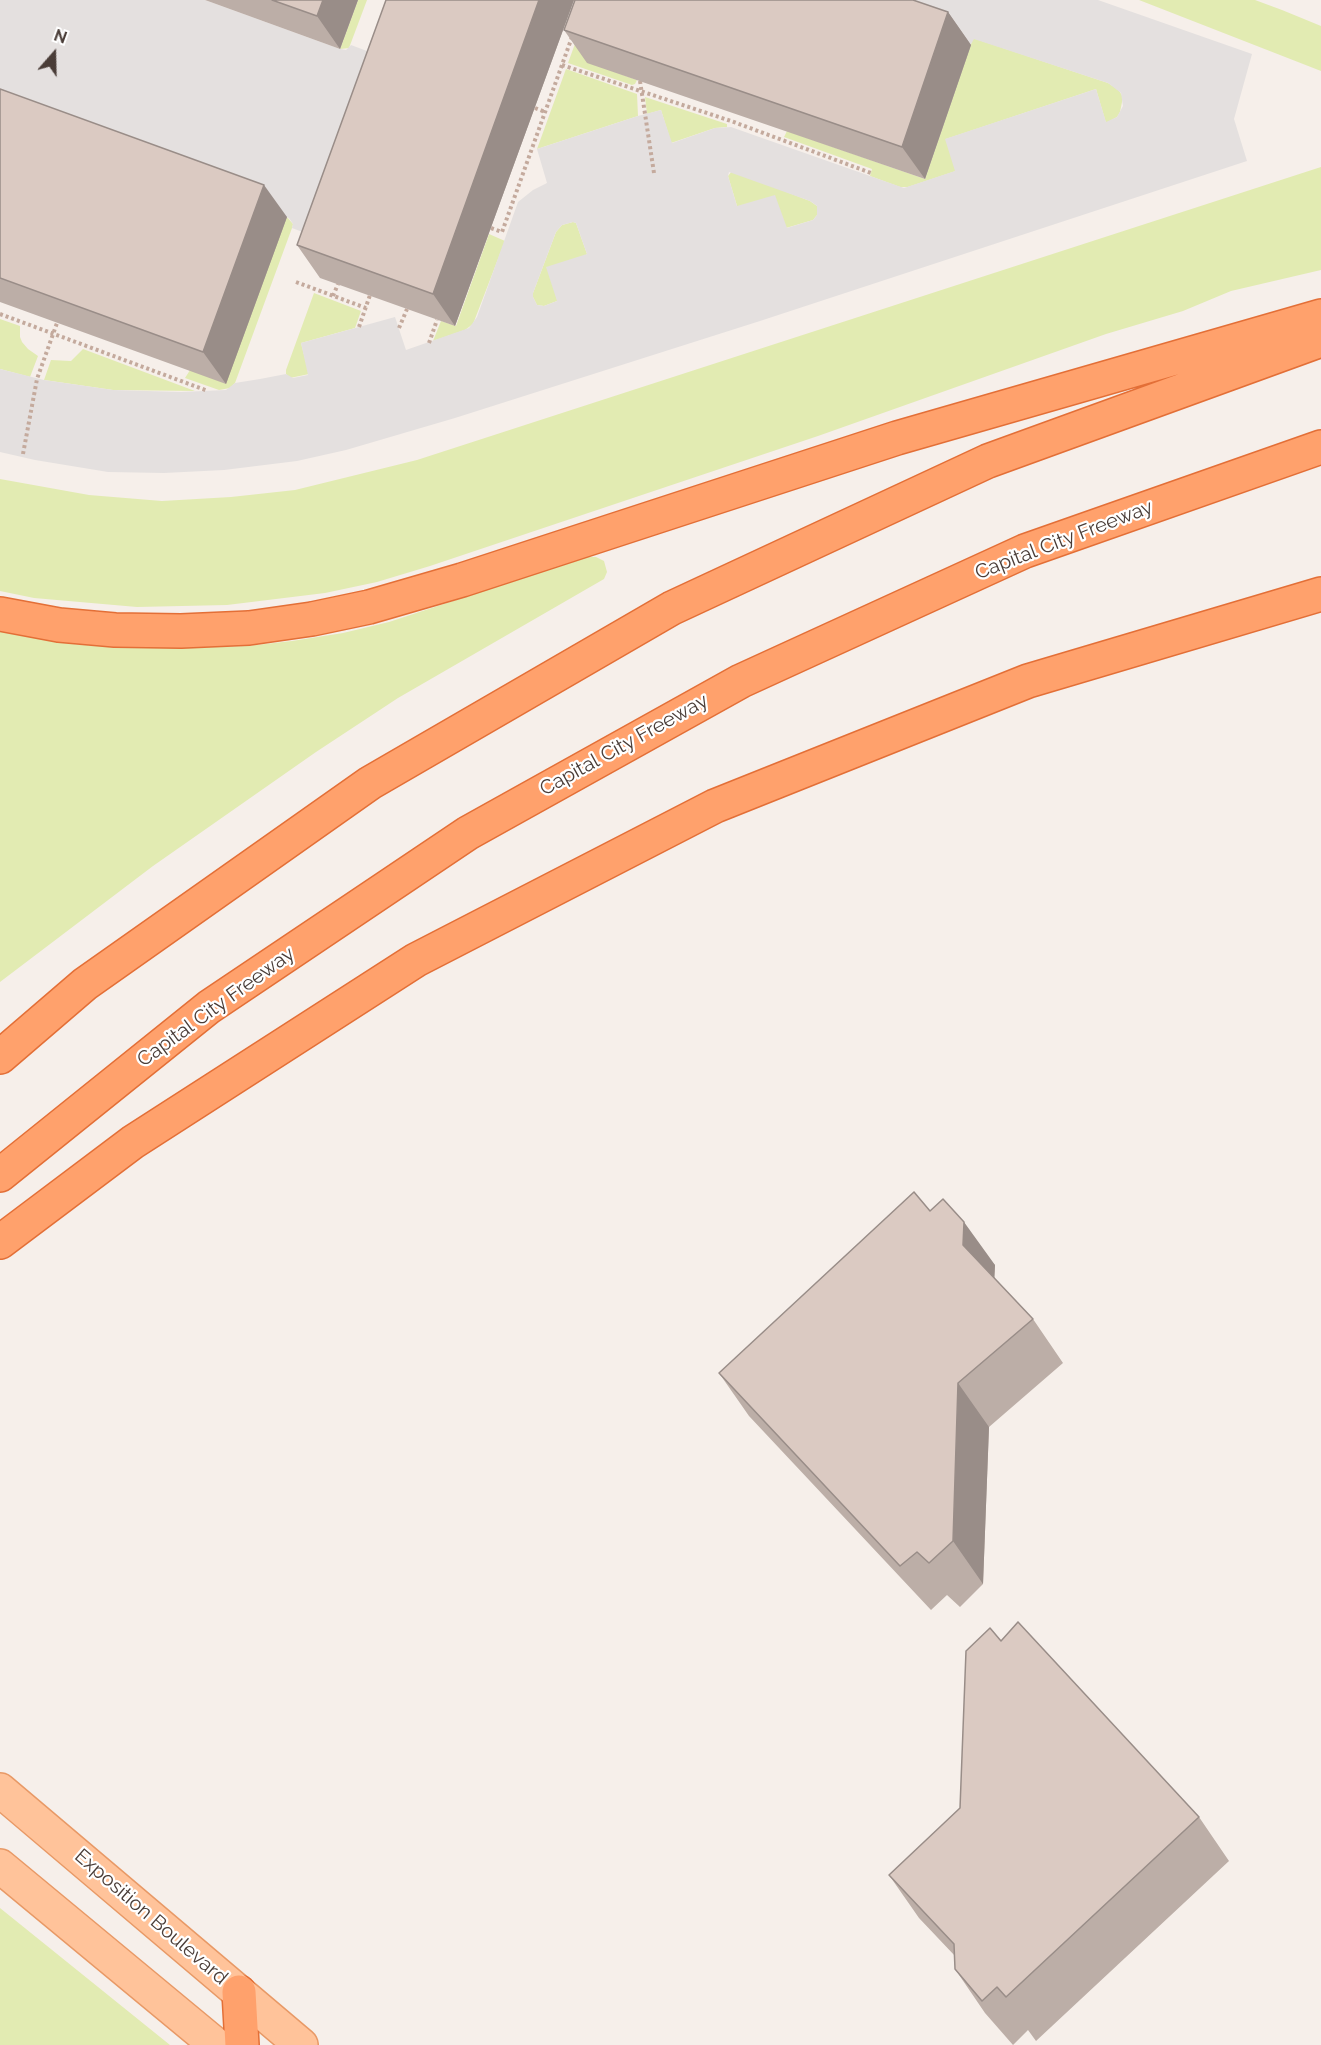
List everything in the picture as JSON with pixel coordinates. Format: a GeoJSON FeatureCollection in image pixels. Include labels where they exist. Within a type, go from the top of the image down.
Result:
{"type":"FeatureCollection","features":[{"type":"Feature","properties":{"kind":"highway"},"geometry":{"type":"LineString","coordinates":[[0,615],[59,625],[115,630],[181,631],[249,628],[369,607],[462,580],[897,438],[1321,316]]}},
{"type":"Feature","properties":{"kind":"highway"},"geometry":{"type":"LineString","coordinates":[[0,1057],[85,984],[370,783],[672,608],[988,461],[1321,340]]}},
{"type":"Feature","properties":{"kind":"highway","name":"Capital City Freeway"},"geometry":{"type":"LineString","coordinates":[[0,1175],[209,1007],[468,833],[730,686],[1025,551],[1321,447]]}},
{"type":"Feature","properties":{"kind":"highway"},"geometry":{"type":"LineString","coordinates":[[0,1242],[133,1142],[416,960],[715,806],[1028,681],[1321,594]]}},
{"type":"Feature","properties":{"kind":"highway"},"geometry":{"type":"LineString","coordinates":[[239,1992],[242,2045]]}},
{"type":"Feature","properties":{"kind":"main road","name":"Exposition Boulevard"},"geometry":{"type":"LineString","coordinates":[[0,1790],[301,2045]]}},
{"type":"Feature","properties":{"kind":"main road"},"geometry":{"type":"LineString","coordinates":[[0,1866],[216,2045]]}},
{"type":"Feature","properties":{"kind":"path"},"geometry":{"type":"LineString","coordinates":[[491,228],[502,232],[574,32]]}},
{"type":"Feature","properties":{"kind":"path"},"geometry":{"type":"LineString","coordinates":[[562,65],[730,121],[871,173]]}},
{"type":"Feature","properties":{"kind":"path"},"geometry":{"type":"LineString","coordinates":[[640,81],[654,173]]}},
{"type":"Feature","properties":{"kind":"path"},"geometry":{"type":"LineString","coordinates":[[535,108],[545,112]]}},
{"type":"Feature","properties":{"kind":"path"},"geometry":{"type":"LineString","coordinates":[[296,282],[366,308]]}},
{"type":"Feature","properties":{"kind":"path"},"geometry":{"type":"LineString","coordinates":[[333,296],[338,284]]}},
{"type":"Feature","properties":{"kind":"path"},"geometry":{"type":"LineString","coordinates":[[359,327],[370,295]]}},
{"type":"Feature","properties":{"kind":"path"},"geometry":{"type":"LineString","coordinates":[[399,328],[407,309]]}},
{"type":"Feature","properties":{"kind":"path"},"geometry":{"type":"LineString","coordinates":[[0,314],[208,391]]}},
{"type":"Feature","properties":{"kind":"path"},"geometry":{"type":"LineString","coordinates":[[429,343],[437,320]]}},
{"type":"Feature","properties":{"kind":"path"},"geometry":{"type":"LineString","coordinates":[[23,454],[37,379],[57,323]]}},
{"type":"Feature","properties":{"kind":"green space"},"geometry":{"type":"Polygon","coordinates":[[[358,0],[367,0],[349,48],[340,49],[358,0]]]}},
{"type":"Feature","properties":{"kind":"green space"},"geometry":{"type":"Polygon","coordinates":[[[591,0],[587,62],[637,80],[635,84],[632,85],[568,63],[591,0]]]}},
{"type":"Feature","properties":{"kind":"green space"},"geometry":{"type":"Polygon","coordinates":[[[1139,0],[1255,0],[1282,10],[1321,26],[1321,71],[1139,0]]]}},
{"type":"Feature","properties":{"kind":"green space"},"geometry":{"type":"Polygon","coordinates":[[[973,38],[1108,83],[1118,89],[1123,97],[1120,112],[1117,117],[1106,123],[1096,89],[946,139],[956,171],[908,187],[900,187],[870,176],[872,169],[784,137],[787,131],[925,179],[973,38]]]}},
{"type":"Feature","properties":{"kind":"green space"},"geometry":{"type":"Polygon","coordinates":[[[566,69],[637,94],[638,116],[537,149],[566,69]]]}},
{"type":"Feature","properties":{"kind":"green space"},"geometry":{"type":"Polygon","coordinates":[[[645,97],[727,124],[727,127],[715,128],[671,143],[661,110],[647,114],[645,97]]]}},
{"type":"Feature","properties":{"kind":"green space"},"geometry":{"type":"Polygon","coordinates":[[[1321,167],[1321,270],[1231,291],[1183,311],[1106,334],[818,436],[430,566],[377,582],[325,593],[227,605],[137,607],[34,598],[0,591],[0,479],[89,495],[162,501],[295,490],[417,460],[1321,167]]]}},
{"type":"Feature","properties":{"kind":"green space"},"geometry":{"type":"Polygon","coordinates":[[[732,171],[810,201],[817,206],[817,215],[813,220],[786,228],[737,206],[728,176],[732,171]]]}},
{"type":"Feature","properties":{"kind":"green space"},"geometry":{"type":"Polygon","coordinates":[[[287,217],[293,224],[292,228],[235,383],[230,388],[219,390],[185,378],[287,217]]]}},
{"type":"Feature","properties":{"kind":"green space"},"geometry":{"type":"Polygon","coordinates":[[[576,223],[587,254],[557,301],[544,306],[537,305],[533,293],[556,232],[562,225],[576,223]]]}},
{"type":"Feature","properties":{"kind":"green space"},"geometry":{"type":"Polygon","coordinates":[[[489,234],[505,241],[473,324],[465,330],[433,341],[441,321],[456,326],[489,234]]]}},
{"type":"Feature","properties":{"kind":"green space"},"geometry":{"type":"Polygon","coordinates":[[[314,293],[361,311],[355,328],[301,343],[309,374],[290,378],[286,370],[314,293]]]}},
{"type":"Feature","properties":{"kind":"green space"},"geometry":{"type":"Polygon","coordinates":[[[0,319],[20,326],[22,342],[38,356],[30,377],[0,369],[0,319]]]}},
{"type":"Feature","properties":{"kind":"green space"},"geometry":{"type":"Polygon","coordinates":[[[83,349],[195,391],[113,390],[44,380],[51,360],[71,361],[83,349]]]}},
{"type":"Feature","properties":{"kind":"green space"},"geometry":{"type":"Polygon","coordinates":[[[587,557],[596,557],[604,561],[607,572],[604,579],[398,698],[316,752],[153,866],[0,982],[0,631],[73,644],[132,648],[247,646],[292,641],[343,633],[389,622],[587,557]]]}},
{"type":"Feature","properties":{"kind":"green space"},"geometry":{"type":"Polygon","coordinates":[[[0,1908],[170,2045],[0,2045],[0,1908]]]}},
{"type":"Feature","properties":{"kind":"shaded area"},"geometry":{"type":"Polygon","coordinates":[[[0,0],[205,0],[340,49],[346,50],[351,45],[375,54],[313,236],[292,228],[293,224],[289,218],[0,113],[0,0]]]}},
{"type":"Feature","properties":{"kind":"shaded area"},"geometry":{"type":"Polygon","coordinates":[[[842,0],[1098,0],[1252,54],[1234,119],[1247,161],[760,321],[455,418],[346,450],[297,461],[224,470],[164,473],[108,472],[0,452],[0,369],[44,380],[113,390],[181,392],[226,390],[235,383],[286,374],[293,378],[308,375],[301,343],[395,317],[406,350],[469,328],[477,317],[518,202],[533,190],[547,183],[537,149],[638,116],[661,110],[672,143],[715,128],[731,127],[904,188],[955,171],[945,139],[1096,89],[1106,122],[1117,117],[1123,106],[1121,93],[1108,83],[974,39],[971,44],[842,0]],[[729,172],[728,176],[737,206],[775,195],[787,228],[813,220],[817,215],[817,206],[810,201],[729,172]],[[576,223],[562,225],[556,232],[533,293],[537,305],[544,306],[557,301],[546,267],[587,254],[576,223]]]}},
{"type":"Feature","properties":{"kind":"building"},"geometry":{"type":"Polygon","coordinates":[[[272,0],[323,0],[317,16],[272,0]]]}},
{"type":"Feature","properties":{"kind":"building"},"geometry":{"type":"Polygon","coordinates":[[[386,0],[539,0],[433,294],[297,245],[386,0]]]}},
{"type":"Feature","properties":{"kind":"building"},"geometry":{"type":"Polygon","coordinates":[[[575,0],[913,0],[948,12],[902,147],[564,30],[575,0]]]}},
{"type":"Feature","properties":{"kind":"building"},"geometry":{"type":"Polygon","coordinates":[[[0,89],[264,185],[203,352],[0,278],[0,89]]]}},
{"type":"Feature","properties":{"kind":"building"},"geometry":{"type":"Polygon","coordinates":[[[914,1192],[930,1211],[943,1199],[964,1222],[963,1245],[1033,1319],[958,1383],[953,1541],[929,1563],[917,1552],[900,1566],[719,1373],[914,1192]]]}},
{"type":"Feature","properties":{"kind":"building"},"geometry":{"type":"Polygon","coordinates":[[[1018,1622],[1199,1817],[1006,1997],[997,1987],[982,2001],[955,1969],[954,1944],[889,1875],[960,1808],[966,1651],[990,1628],[1001,1641],[1018,1622]]]}}]}
